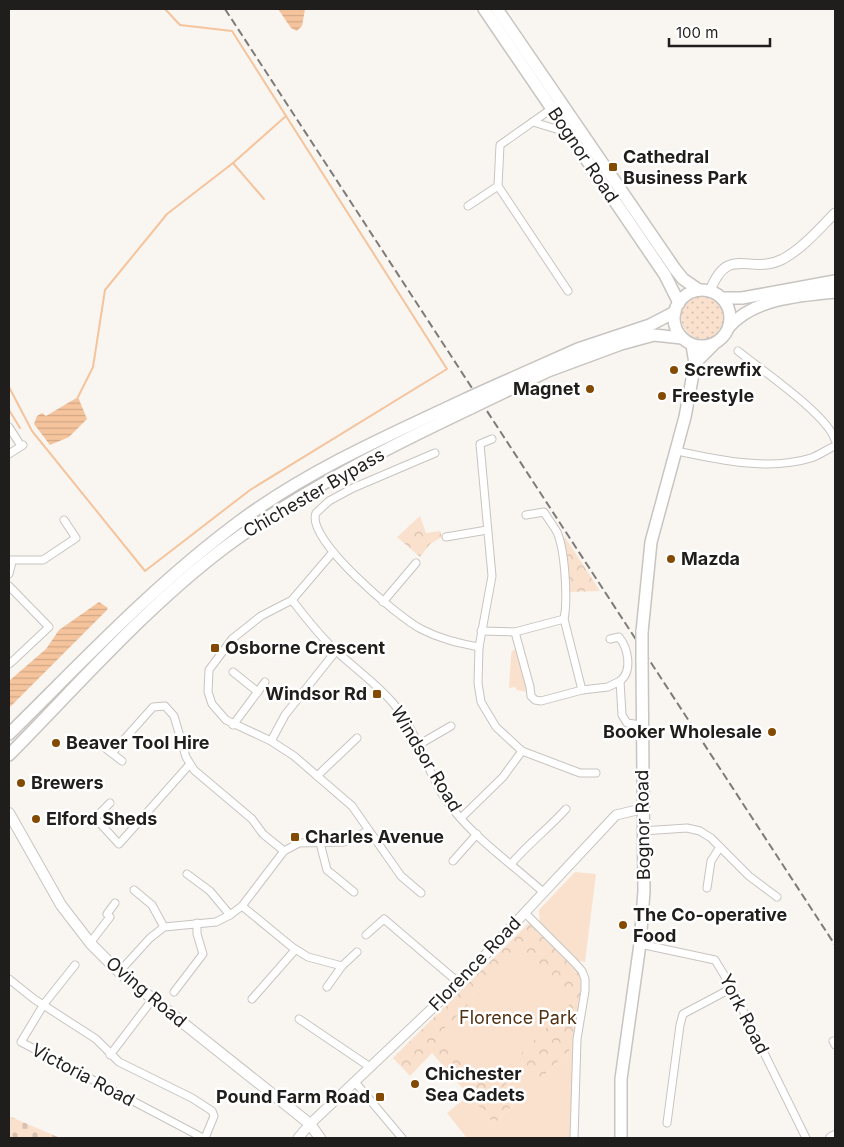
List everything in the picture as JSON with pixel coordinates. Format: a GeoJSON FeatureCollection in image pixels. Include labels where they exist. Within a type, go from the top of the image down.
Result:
{"type":"FeatureCollection","features":[{"type":"Feature","properties":{"kind":"main road","name":"Bognor Road"},"geometry":{"type":"LineString","coordinates":[[484,9],[675,269],[683,279],[705,291]]}},
{"type":"Feature","properties":{"kind":"main road","name":"Bognor Road"},"geometry":{"type":"LineString","coordinates":[[497,9],[556,106],[568,133],[665,275],[677,308]]}},
{"type":"Feature","properties":{"kind":"main road"},"geometry":{"type":"LineString","coordinates":[[714,344],[707,346],[692,345],[682,338],[675,326],[677,308],[688,294],[705,291],[722,298],[742,298],[835,281]]}},
{"type":"Feature","properties":{"kind":"main road"},"geometry":{"type":"LineString","coordinates":[[695,363],[723,337],[737,318],[763,305],[835,292]]}},
{"type":"Feature","properties":{"kind":"main road"},"geometry":{"type":"LineString","coordinates":[[722,298],[730,312],[729,327]]}},
{"type":"Feature","properties":{"kind":"main road","name":"Chichester Bypass"},"geometry":{"type":"LineString","coordinates":[[9,734],[149,596],[241,520],[338,461],[498,389],[569,352],[650,325],[677,308]]}},
{"type":"Feature","properties":{"kind":"main road","name":"Chichester Bypass"},"geometry":{"type":"LineString","coordinates":[[498,389],[620,344],[654,335],[682,338]]}},
{"type":"Feature","properties":{"kind":"main road"},"geometry":{"type":"LineString","coordinates":[[692,345],[695,363]]}},
{"type":"Feature","properties":{"kind":"main road","name":"Bognor Road"},"geometry":{"type":"LineString","coordinates":[[621,1138],[621,1079],[640,944],[644,891],[642,831],[642,632],[651,542],[677,451],[695,363]]}},
{"type":"Feature","properties":{"kind":"main road","name":"Chichester Bypass"},"geometry":{"type":"LineString","coordinates":[[9,755],[157,606],[224,548],[276,513],[468,403]]}},
{"type":"Feature","properties":{"kind":"main road","name":"Oving Road"},"geometry":{"type":"LineString","coordinates":[[9,813],[51,888],[90,942],[119,972],[152,1000],[310,1124],[320,1138]]}},
{"type":"Feature","properties":{"kind":"main road"},"geometry":{"type":"LineString","coordinates":[[831,1138],[835,1136]]}},
{"type":"Feature","properties":{"kind":"street"},"geometry":{"type":"LineString","coordinates":[[556,106],[500,145],[498,186],[568,291]]}},
{"type":"Feature","properties":{"kind":"street"},"geometry":{"type":"LineString","coordinates":[[533,122],[556,127],[568,133]]}},
{"type":"Feature","properties":{"kind":"street"},"geometry":{"type":"LineString","coordinates":[[468,206],[498,186]]}},
{"type":"Feature","properties":{"kind":"street"},"geometry":{"type":"LineString","coordinates":[[705,291],[725,267],[733,264],[764,264],[783,259],[799,248],[835,213]]}},
{"type":"Feature","properties":{"kind":"street"},"geometry":{"type":"LineString","coordinates":[[738,351],[818,417],[833,434],[835,440]]}},
{"type":"Feature","properties":{"kind":"street"},"geometry":{"type":"LineString","coordinates":[[9,427],[23,445],[9,454]]}},
{"type":"Feature","properties":{"kind":"street"},"geometry":{"type":"LineString","coordinates":[[492,439],[480,444],[492,576],[479,647],[478,683],[481,702],[496,727],[522,752],[580,773],[596,773]]}},
{"type":"Feature","properties":{"kind":"street"},"geometry":{"type":"LineString","coordinates":[[677,451],[737,462],[782,462],[811,458],[835,446]]}},
{"type":"Feature","properties":{"kind":"street"},"geometry":{"type":"LineString","coordinates":[[435,453],[353,488],[322,507],[314,518],[315,524],[325,543],[333,552],[400,617],[438,637],[479,647]]}},
{"type":"Feature","properties":{"kind":"street"},"geometry":{"type":"LineString","coordinates":[[526,515],[544,512],[557,533],[564,577],[566,609],[564,619],[582,690]]}},
{"type":"Feature","properties":{"kind":"street"},"geometry":{"type":"LineString","coordinates":[[9,574],[11,561],[43,560],[76,538],[64,520]]}},
{"type":"Feature","properties":{"kind":"street"},"geometry":{"type":"LineString","coordinates":[[446,537],[487,530]]}},
{"type":"Feature","properties":{"kind":"street"},"geometry":{"type":"LineString","coordinates":[[333,552],[292,600],[261,616],[232,639],[209,670],[207,682],[212,704],[221,716],[233,725],[271,741],[294,756],[352,806],[401,876],[421,893]]}},
{"type":"Feature","properties":{"kind":"street"},"geometry":{"type":"LineString","coordinates":[[383,602],[416,562]]}},
{"type":"Feature","properties":{"kind":"street"},"geometry":{"type":"LineString","coordinates":[[9,586],[49,627],[13,660]]}},
{"type":"Feature","properties":{"kind":"street","name":"Windsor Road"},"geometry":{"type":"LineString","coordinates":[[292,600],[336,651],[392,702],[420,744],[432,776],[445,798],[461,818],[543,892]]}},
{"type":"Feature","properties":{"kind":"street"},"geometry":{"type":"LineString","coordinates":[[482,631],[515,632],[564,619]]}},
{"type":"Feature","properties":{"kind":"street"},"geometry":{"type":"LineString","coordinates":[[515,632],[532,698],[541,701],[582,690],[608,687],[620,682],[627,672],[626,650],[619,637],[610,639]]}},
{"type":"Feature","properties":{"kind":"street"},"geometry":{"type":"LineString","coordinates":[[271,741],[285,715],[336,651]]}},
{"type":"Feature","properties":{"kind":"street"},"geometry":{"type":"LineString","coordinates":[[233,672],[258,692]]}},
{"type":"Feature","properties":{"kind":"street"},"geometry":{"type":"LineString","coordinates":[[233,725],[265,682]]}},
{"type":"Feature","properties":{"kind":"street"},"geometry":{"type":"LineString","coordinates":[[620,682],[623,718],[631,725],[642,725]]}},
{"type":"Feature","properties":{"kind":"street"},"geometry":{"type":"LineString","coordinates":[[112,754],[152,707],[165,706],[174,716],[190,764],[198,774],[252,819],[263,834],[284,851]]}},
{"type":"Feature","properties":{"kind":"street"},"geometry":{"type":"LineString","coordinates":[[420,744],[451,726]]}},
{"type":"Feature","properties":{"kind":"street"},"geometry":{"type":"LineString","coordinates":[[317,776],[357,738]]}},
{"type":"Feature","properties":{"kind":"street"},"geometry":{"type":"LineString","coordinates":[[106,748],[122,762]]}},
{"type":"Feature","properties":{"kind":"street"},"geometry":{"type":"LineString","coordinates":[[461,818],[504,777],[522,752]]}},
{"type":"Feature","properties":{"kind":"street"},"geometry":{"type":"LineString","coordinates":[[110,803],[95,818],[119,844],[190,764]]}},
{"type":"Feature","properties":{"kind":"street"},"geometry":{"type":"LineString","coordinates":[[511,864],[529,843],[552,824],[566,809]]}},
{"type":"Feature","properties":{"kind":"street","name":"Florence Road"},"geometry":{"type":"LineString","coordinates":[[298,1138],[310,1124],[459,983],[616,816],[642,810]]}},
{"type":"Feature","properties":{"kind":"street"},"geometry":{"type":"LineString","coordinates":[[642,831],[687,828],[700,831],[720,847],[749,876],[777,897]]}},
{"type":"Feature","properties":{"kind":"street"},"geometry":{"type":"LineString","coordinates":[[119,972],[150,938],[164,927],[216,922],[242,906],[284,851],[298,843],[344,842],[368,831]]}},
{"type":"Feature","properties":{"kind":"street"},"geometry":{"type":"LineString","coordinates":[[453,861],[477,834]]}},
{"type":"Feature","properties":{"kind":"street"},"geometry":{"type":"LineString","coordinates":[[320,843],[327,870],[354,892]]}},
{"type":"Feature","properties":{"kind":"street"},"geometry":{"type":"LineString","coordinates":[[707,888],[711,861],[720,847]]}},
{"type":"Feature","properties":{"kind":"street"},"geometry":{"type":"LineString","coordinates":[[187,874],[210,891],[230,914]]}},
{"type":"Feature","properties":{"kind":"street"},"geometry":{"type":"LineString","coordinates":[[134,890],[152,905],[164,927]]}},
{"type":"Feature","properties":{"kind":"street"},"geometry":{"type":"LineString","coordinates":[[90,942],[110,917],[107,914],[115,903]]}},
{"type":"Feature","properties":{"kind":"street"},"geometry":{"type":"LineString","coordinates":[[242,906],[308,957],[342,966]]}},
{"type":"Feature","properties":{"kind":"street"},"geometry":{"type":"LineString","coordinates":[[525,913],[574,962],[582,971],[585,980],[586,991],[577,1039],[574,1138]]}},
{"type":"Feature","properties":{"kind":"street"},"geometry":{"type":"LineString","coordinates":[[366,935],[384,919],[459,983]]}},
{"type":"Feature","properties":{"kind":"street"},"geometry":{"type":"LineString","coordinates":[[174,992],[203,954],[196,934],[197,923]]}},
{"type":"Feature","properties":{"kind":"street","name":"York Road"},"geometry":{"type":"LineString","coordinates":[[640,944],[712,958],[732,988],[806,1138]]}},
{"type":"Feature","properties":{"kind":"street"},"geometry":{"type":"LineString","coordinates":[[252,1000],[294,948]]}},
{"type":"Feature","properties":{"kind":"street"},"geometry":{"type":"LineString","coordinates":[[327,987],[342,966],[357,952]]}},
{"type":"Feature","properties":{"kind":"street","name":"Victoria Road"},"geometry":{"type":"LineString","coordinates":[[75,965],[44,1004],[20,1042],[204,1138]]}},
{"type":"Feature","properties":{"kind":"street"},"geometry":{"type":"LineString","coordinates":[[9,978],[96,1039],[110,1055],[127,1066],[192,1098],[212,1111],[214,1116],[204,1138]]}},
{"type":"Feature","properties":{"kind":"street"},"geometry":{"type":"LineString","coordinates":[[667,1122],[683,1014],[732,988]]}},
{"type":"Feature","properties":{"kind":"street"},"geometry":{"type":"LineString","coordinates":[[110,1055],[152,1000]]}},
{"type":"Feature","properties":{"kind":"street"},"geometry":{"type":"LineString","coordinates":[[299,1019],[370,1067]]}},
{"type":"Feature","properties":{"kind":"street"},"geometry":{"type":"LineString","coordinates":[[355,1082],[402,1138]]}},
{"type":"Feature","properties":{"kind":"green space"},"geometry":{"type":"Polygon","coordinates":[[[699,295],[707,295],[719,301],[725,317],[719,333],[707,339],[699,339],[687,333],[681,321],[681,313],[687,301],[699,295]]]}},
{"type":"Feature","properties":{"kind":"green space"},"geometry":{"type":"Polygon","coordinates":[[[420,516],[426,533],[440,531],[442,537],[430,544],[420,557],[397,537],[420,516]]]}},
{"type":"Feature","properties":{"kind":"green space"},"geometry":{"type":"Polygon","coordinates":[[[565,537],[600,591],[567,592],[562,540],[565,537]]]}},
{"type":"Feature","properties":{"kind":"green space"},"geometry":{"type":"Polygon","coordinates":[[[517,648],[528,692],[517,690],[515,687],[509,688],[512,651],[517,648]]]}},
{"type":"Feature","properties":{"kind":"green space"},"geometry":{"type":"Polygon","coordinates":[[[575,872],[596,874],[585,962],[575,960],[540,925],[539,910],[575,872]]]}},
{"type":"Feature","properties":{"kind":"green space","name":"Florence Park"},"geometry":{"type":"Polygon","coordinates":[[[529,923],[576,968],[580,977],[581,987],[575,1045],[494,1124],[432,1053],[410,1076],[393,1058],[529,923]]]}},
{"type":"Feature","properties":{"kind":"green space"},"geometry":{"type":"Polygon","coordinates":[[[521,951],[572,1002],[493,1082],[441,1032],[521,951]]]}},
{"type":"Feature","properties":{"kind":"green space"},"geometry":{"type":"Polygon","coordinates":[[[575,1045],[573,1138],[467,1138],[447,1113],[469,1095],[494,1124],[514,1105],[500,1090],[525,1064],[540,1079],[575,1045]]]}},
{"type":"Feature","properties":{"kind":"green space"},"geometry":{"type":"Polygon","coordinates":[[[9,1116],[60,1138],[9,1138],[9,1116]]]}},
{"type":"Feature","properties":{"kind":"shaded area"},"geometry":{"type":"Polygon","coordinates":[[[278,9],[305,9],[302,26],[297,31],[291,28],[278,9]]]}},
{"type":"Feature","properties":{"kind":"shaded area"},"geometry":{"type":"Polygon","coordinates":[[[78,397],[87,419],[69,437],[50,445],[34,424],[37,416],[42,413],[46,416],[78,397]]]}},
{"type":"Feature","properties":{"kind":"shaded area"},"geometry":{"type":"Polygon","coordinates":[[[99,602],[108,608],[106,611],[9,708],[9,681],[46,649],[59,630],[99,602]]]}},
{"type":"Feature","properties":{"kind":"waterway"},"geometry":{"type":"LineString","coordinates":[[9,387],[32,431],[145,571],[250,490],[447,369],[232,31],[180,25],[165,9]]}},
{"type":"Feature","properties":{"kind":"waterway"},"geometry":{"type":"LineString","coordinates":[[78,397],[93,367],[105,290],[167,214],[233,163],[286,116]]}},
{"type":"Feature","properties":{"kind":"waterway"},"geometry":{"type":"LineString","coordinates":[[233,163],[264,199]]}},
{"type":"Feature","properties":{"kind":"waterway"},"geometry":{"type":"LineString","coordinates":[[9,410],[20,428]]}},
{"type":"Feature","properties":{"kind":"railway"},"geometry":{"type":"LineString","coordinates":[[225,9],[835,945]]}},
{"type":"Feature","properties":{"kind":"place","name":"Cathedral Business Park"},"geometry":{"type":"Point","coordinates":[613,167]}},
{"type":"Feature","properties":{"kind":"place","name":"Screwfix"},"geometry":{"type":"Point","coordinates":[674,370]}},
{"type":"Feature","properties":{"kind":"place","name":"Magnet"},"geometry":{"type":"Point","coordinates":[590,389]}},
{"type":"Feature","properties":{"kind":"place","name":"Freestyle"},"geometry":{"type":"Point","coordinates":[662,396]}},
{"type":"Feature","properties":{"kind":"place","name":"Mazda"},"geometry":{"type":"Point","coordinates":[671,559]}},
{"type":"Feature","properties":{"kind":"place","name":"Osborne Crescent"},"geometry":{"type":"Point","coordinates":[215,648]}},
{"type":"Feature","properties":{"kind":"place","name":"Windsor Rd"},"geometry":{"type":"Point","coordinates":[377,694]}},
{"type":"Feature","properties":{"kind":"place","name":"Booker Wholesale"},"geometry":{"type":"Point","coordinates":[772,732]}},
{"type":"Feature","properties":{"kind":"place","name":"Beaver Tool Hire"},"geometry":{"type":"Point","coordinates":[56,743]}},
{"type":"Feature","properties":{"kind":"place","name":"Brewers"},"geometry":{"type":"Point","coordinates":[21,783]}},
{"type":"Feature","properties":{"kind":"place","name":"Elford Sheds"},"geometry":{"type":"Point","coordinates":[36,819]}},
{"type":"Feature","properties":{"kind":"place","name":"Charles Avenue"},"geometry":{"type":"Point","coordinates":[295,837]}},
{"type":"Feature","properties":{"kind":"place","name":"The Co-operative Food"},"geometry":{"type":"Point","coordinates":[623,925]}},
{"type":"Feature","properties":{"kind":"place","name":"Chichester Sea Cadets"},"geometry":{"type":"Point","coordinates":[415,1084]}},
{"type":"Feature","properties":{"kind":"place","name":"Pound Farm Road"},"geometry":{"type":"Point","coordinates":[380,1097]}}]}
